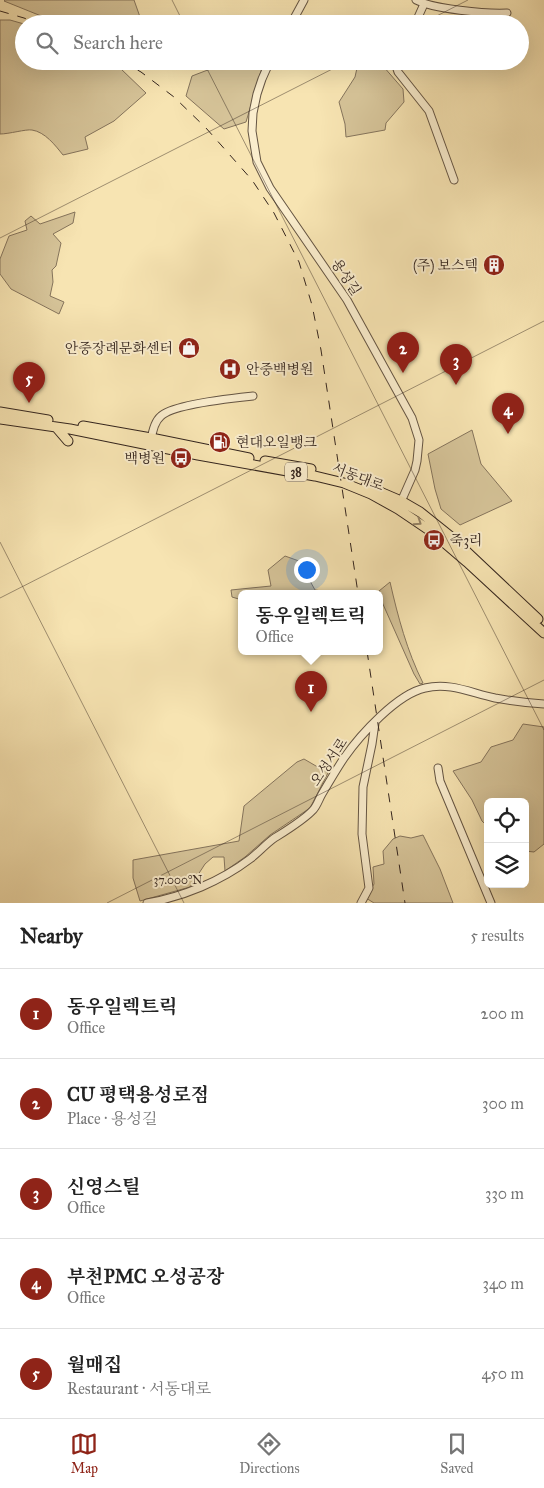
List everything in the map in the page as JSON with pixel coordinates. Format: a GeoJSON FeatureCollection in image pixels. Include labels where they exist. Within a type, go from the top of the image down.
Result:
{"type":"FeatureCollection","features":[{"type":"Feature","properties":{"kind":"main road","name":"서동대로"},"geometry":{"type":"LineString","coordinates":[[0,412],[151,442]]}},
{"type":"Feature","properties":{"kind":"main road","name":"서동대로"},"geometry":{"type":"LineString","coordinates":[[0,419],[151,442],[333,474],[354,481],[399,505],[420,512],[450,536],[544,625]]}},
{"type":"Feature","properties":{"kind":"main road"},"geometry":{"type":"LineString","coordinates":[[56,427],[68,441]]}},
{"type":"Feature","properties":{"kind":"main road","name":"서동대로"},"geometry":{"type":"LineString","coordinates":[[399,505],[467,562],[544,633]]}},
{"type":"Feature","properties":{"kind":"street"},"geometry":{"type":"LineString","coordinates":[[295,15],[304,0]]}},
{"type":"Feature","properties":{"kind":"street"},"geometry":{"type":"LineString","coordinates":[[416,0],[424,4],[493,14],[507,13]]}},
{"type":"Feature","properties":{"kind":"street"},"geometry":{"type":"LineString","coordinates":[[419,15],[424,4]]}},
{"type":"Feature","properties":{"kind":"street","name":"용성길"},"geometry":{"type":"LineString","coordinates":[[266,70],[257,94],[253,113],[252,131],[257,162],[270,188],[347,300],[412,418],[419,440],[418,461],[399,505]]}},
{"type":"Feature","properties":{"kind":"street"},"geometry":{"type":"LineString","coordinates":[[397,70],[429,111],[454,180]]}},
{"type":"Feature","properties":{"kind":"street"},"geometry":{"type":"LineString","coordinates":[[151,442],[155,426],[162,415],[181,406],[252,396]]}},
{"type":"Feature","properties":{"kind":"street","name":"오성서로"},"geometry":{"type":"LineString","coordinates":[[147,903],[159,901],[204,885],[230,872],[250,859],[313,810],[344,758],[366,732],[403,697],[423,688],[442,685],[516,702],[544,704]]}},
{"type":"Feature","properties":{"kind":"street"},"geometry":{"type":"LineString","coordinates":[[361,903],[369,888],[362,834],[363,787],[375,723]]}},
{"type":"Feature","properties":{"kind":"street"},"geometry":{"type":"LineString","coordinates":[[438,768],[440,782],[491,903]]}},
{"type":"Feature","properties":{"kind":"shaded area"},"geometry":{"type":"Polygon","coordinates":[[[134,0],[139,15],[39,15],[4,1],[134,0]]]}},
{"type":"Feature","properties":{"kind":"shaded area"},"geometry":{"type":"Polygon","coordinates":[[[0,20],[15,21],[15,70],[122,70],[146,93],[114,121],[85,137],[88,149],[63,155],[57,147],[37,131],[29,130],[0,134],[0,20]]]}},
{"type":"Feature","properties":{"kind":"shaded area"},"geometry":{"type":"Polygon","coordinates":[[[208,70],[261,70],[246,122],[224,129],[186,96],[192,76],[208,70]]]}},
{"type":"Feature","properties":{"kind":"shaded area"},"geometry":{"type":"Polygon","coordinates":[[[357,70],[386,70],[403,89],[404,102],[386,123],[385,130],[346,137],[345,124],[339,102],[355,77],[357,70]]]}},
{"type":"Feature","properties":{"kind":"shaded area"},"geometry":{"type":"Polygon","coordinates":[[[75,212],[73,223],[53,234],[61,243],[56,266],[52,270],[53,282],[50,296],[64,302],[59,314],[11,289],[0,274],[0,259],[9,236],[27,230],[25,221],[31,216],[40,224],[75,212]]]}},
{"type":"Feature","properties":{"kind":"shaded area"},"geometry":{"type":"Polygon","coordinates":[[[472,430],[481,464],[512,501],[460,525],[441,509],[428,454],[472,430]]]}},
{"type":"Feature","properties":{"kind":"shaded area"},"geometry":{"type":"Polygon","coordinates":[[[285,556],[299,561],[315,590],[238,590],[238,599],[232,597],[231,590],[271,586],[268,570],[285,556]]]}},
{"type":"Feature","properties":{"kind":"shaded area"},"geometry":{"type":"Polygon","coordinates":[[[390,582],[412,659],[423,683],[420,684],[414,674],[383,604],[383,590],[380,590],[390,582]]]}},
{"type":"Feature","properties":{"kind":"shaded area"},"geometry":{"type":"Polygon","coordinates":[[[523,724],[544,727],[544,844],[534,852],[529,851],[529,798],[484,798],[484,823],[453,771],[481,762],[491,747],[513,740],[523,724]]]}},
{"type":"Feature","properties":{"kind":"shaded area"},"geometry":{"type":"Polygon","coordinates":[[[304,759],[328,773],[310,808],[270,835],[245,857],[225,871],[224,857],[213,857],[205,864],[190,887],[140,901],[133,878],[133,860],[239,841],[244,806],[297,762],[304,759]]]}},
{"type":"Feature","properties":{"kind":"shaded area"},"geometry":{"type":"Polygon","coordinates":[[[423,835],[440,869],[453,903],[374,903],[366,898],[374,884],[373,867],[384,864],[383,851],[393,839],[400,836],[411,838],[423,835]]]}},
{"type":"Feature","properties":{"kind":"railway"},"geometry":{"type":"LineString","coordinates":[[0,11],[15,15]]}},
{"type":"Feature","properties":{"kind":"railway"},"geometry":{"type":"LineString","coordinates":[[138,70],[174,97],[206,128],[252,180],[274,213],[299,262],[312,305],[321,350],[358,590]]}},
{"type":"Feature","properties":{"kind":"railway"},"geometry":{"type":"LineString","coordinates":[[368,655],[405,903]]}},
{"type":"Feature","properties":{"kind":"place","name":"(주) 보스텍"},"geometry":{"type":"Point","coordinates":[494,265]}},
{"type":"Feature","properties":{"kind":"place","name":"안중장례문화센터"},"geometry":{"type":"Point","coordinates":[189,348]}},
{"type":"Feature","properties":{"kind":"place","name":"안중백병원"},"geometry":{"type":"Point","coordinates":[230,369]}},
{"type":"Feature","properties":{"kind":"place","name":"CU 평택용성로점"},"geometry":{"type":"Point","coordinates":[403,373]}},
{"type":"Feature","properties":{"kind":"place","name":"신영스틸"},"geometry":{"type":"Point","coordinates":[456,385]}},
{"type":"Feature","properties":{"kind":"place","name":"월매집"},"geometry":{"type":"Point","coordinates":[29,403]}},
{"type":"Feature","properties":{"kind":"place","name":"부천PMC 오성공장"},"geometry":{"type":"Point","coordinates":[508,434]}},
{"type":"Feature","properties":{"kind":"place","name":"현대오일뱅크"},"geometry":{"type":"Point","coordinates":[220,442]}},
{"type":"Feature","properties":{"kind":"place","name":"백병원"},"geometry":{"type":"Point","coordinates":[181,458]}},
{"type":"Feature","properties":{"kind":"place","name":"죽3리"},"geometry":{"type":"Point","coordinates":[434,540]}},
{"type":"Feature","properties":{"kind":"place","name":"동우일렉트릭"},"geometry":{"type":"Point","coordinates":[311,712]}}]}
